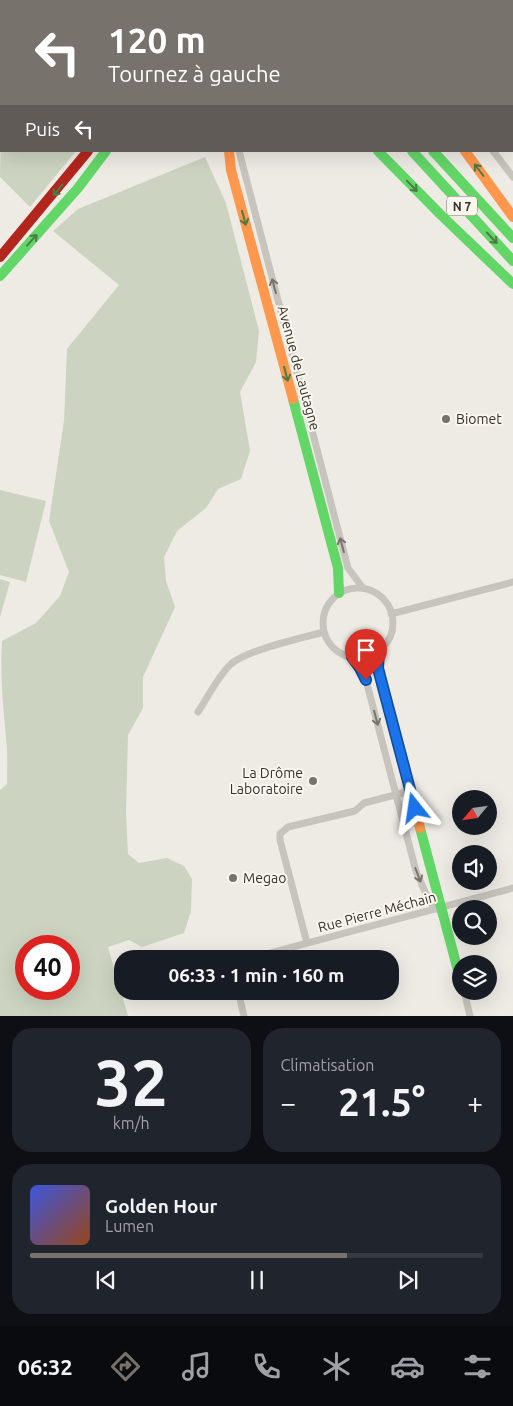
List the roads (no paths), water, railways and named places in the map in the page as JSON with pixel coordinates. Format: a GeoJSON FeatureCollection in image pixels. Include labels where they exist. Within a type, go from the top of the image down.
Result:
{"type":"FeatureCollection","features":[{"type":"Feature","properties":{"kind":"main road"},"geometry":{"type":"LineString","coordinates":[[0,257],[87,152]]}},
{"type":"Feature","properties":{"kind":"main road"},"geometry":{"type":"LineString","coordinates":[[0,276],[78,188],[105,152]]}},
{"type":"Feature","properties":{"kind":"main road","name":"Avenue de Lautagne"},"geometry":{"type":"LineString","coordinates":[[230,152],[231,170],[338,568],[339,593]]}},
{"type":"Feature","properties":{"kind":"main road"},"geometry":{"type":"LineString","coordinates":[[379,152],[513,284]]}},
{"type":"Feature","properties":{"kind":"main road","name":"N 7"},"geometry":{"type":"LineString","coordinates":[[413,152],[513,261]]}},
{"type":"Feature","properties":{"kind":"main road","name":"N 7"},"geometry":{"type":"LineString","coordinates":[[434,152],[513,238]]}},
{"type":"Feature","properties":{"kind":"main road"},"geometry":{"type":"LineString","coordinates":[[466,152],[513,217]]}},
{"type":"Feature","properties":{"kind":"main road"},"geometry":{"type":"LineString","coordinates":[[379,651],[378,668],[439,908],[453,955]]}},
{"type":"Feature","properties":{"kind":"street"},"geometry":{"type":"LineString","coordinates":[[224,152],[226,162],[231,170]]}},
{"type":"Feature","properties":{"kind":"street","name":"Avenue de Lautagne"},"geometry":{"type":"LineString","coordinates":[[239,152],[348,568],[362,588]]}},
{"type":"Feature","properties":{"kind":"street"},"geometry":{"type":"LineString","coordinates":[[494,152],[513,178]]}},
{"type":"Feature","properties":{"kind":"street"},"geometry":{"type":"LineString","coordinates":[[391,614],[513,582]]}},
{"type":"Feature","properties":{"kind":"street"},"geometry":{"type":"LineString","coordinates":[[354,588],[362,588],[381,596],[387,604],[391,614],[392,630],[385,645],[379,651],[370,655],[352,657],[338,651],[327,640],[323,625],[325,610],[339,593],[354,588]]}},
{"type":"Feature","properties":{"kind":"street"},"geometry":{"type":"LineString","coordinates":[[198,712],[223,674],[237,660],[254,652],[324,632]]}},
{"type":"Feature","properties":{"kind":"street"},"geometry":{"type":"LineString","coordinates":[[352,657],[366,680],[416,871],[429,901],[439,908]]}},
{"type":"Feature","properties":{"kind":"street"},"geometry":{"type":"LineString","coordinates":[[307,943],[280,834],[288,827],[355,811],[364,803],[410,791]]}},
{"type":"Feature","properties":{"kind":"street","name":"Rue Pierre Méchain"},"geometry":{"type":"LineString","coordinates":[[281,950],[513,888]]}},
{"type":"Feature","properties":{"kind":"street"},"geometry":{"type":"LineString","coordinates":[[240,1000],[244,1016]]}},
{"type":"Feature","properties":{"kind":"street"},"geometry":{"type":"LineString","coordinates":[[466,1000],[470,1016]]}},
{"type":"Feature","properties":{"kind":"place","name":"Biomet"},"geometry":{"type":"Point","coordinates":[446,419]}},
{"type":"Feature","properties":{"kind":"place","name":"La Drôme Laboratoire"},"geometry":{"type":"Point","coordinates":[313,781]}},
{"type":"Feature","properties":{"kind":"place","name":"Megao"},"geometry":{"type":"Point","coordinates":[233,878]}}]}
